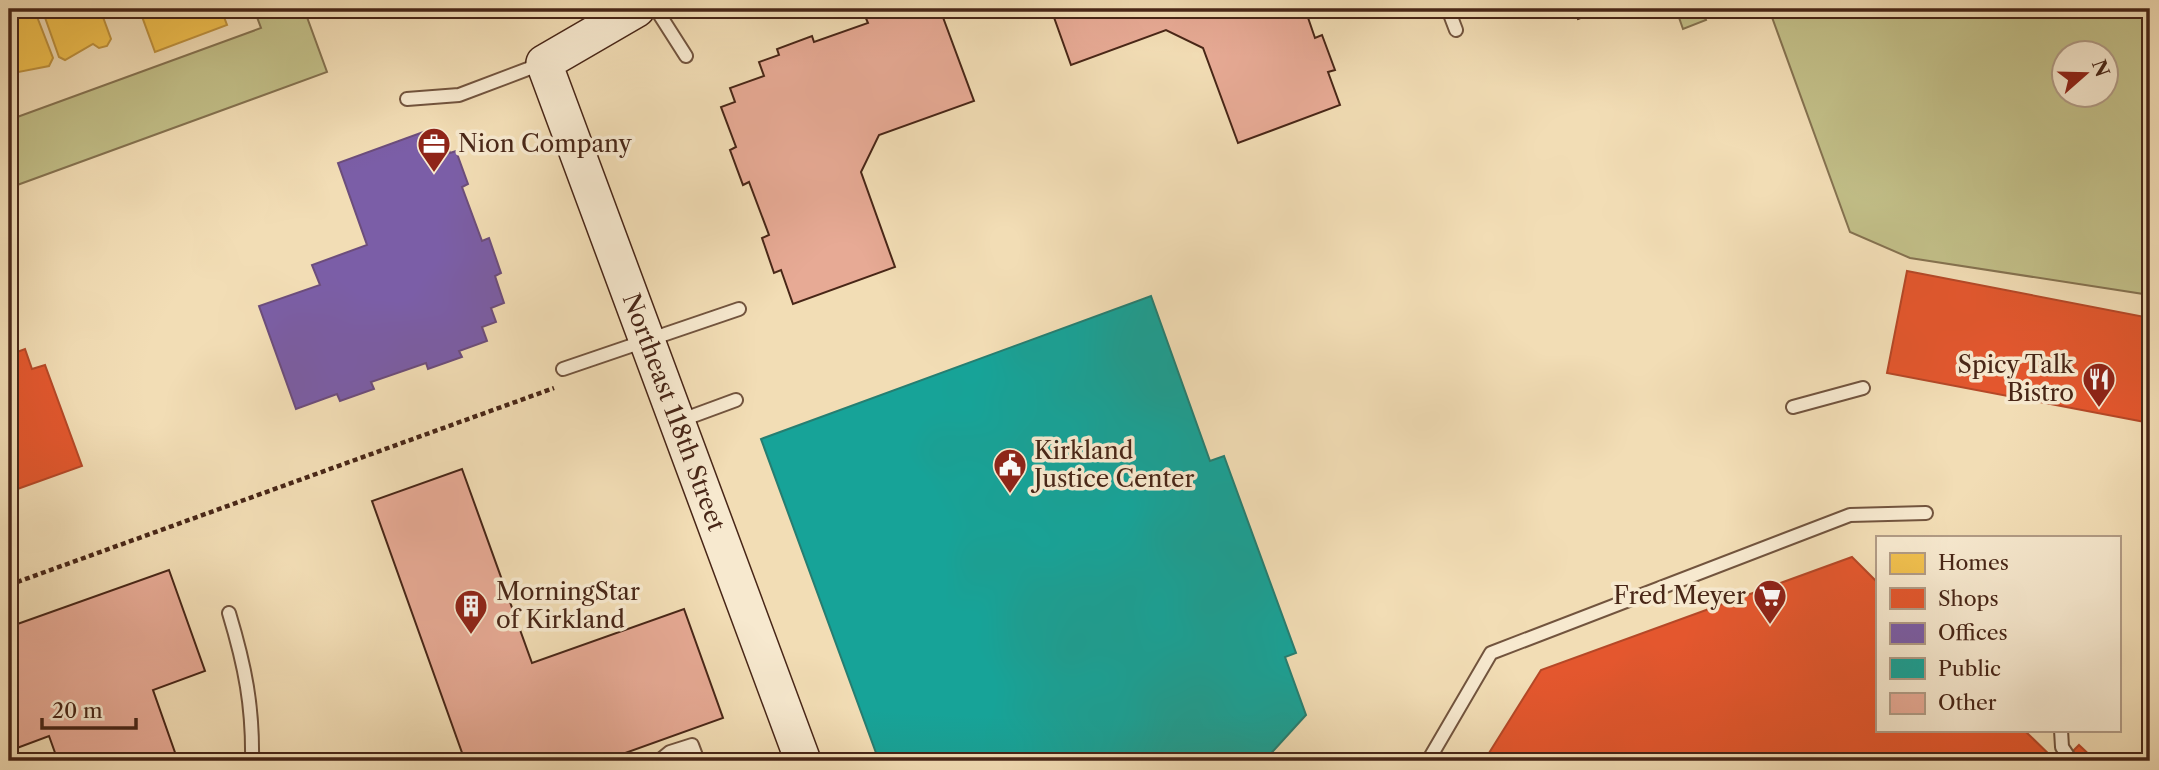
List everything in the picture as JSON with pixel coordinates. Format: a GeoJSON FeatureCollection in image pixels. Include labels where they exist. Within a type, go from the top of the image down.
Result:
{"type":"FeatureCollection","features":[{"type":"Feature","properties":{"kind":"street"},"geometry":{"type":"LineString","coordinates":[[544,63],[637,9]]}},
{"type":"Feature","properties":{"kind":"street","name":"Northeast 118th Street"},"geometry":{"type":"LineString","coordinates":[[544,63],[803,761]]}},
{"type":"Feature","properties":{"kind":"lane"},"geometry":{"type":"LineString","coordinates":[[656,9],[686,56]]}},
{"type":"Feature","properties":{"kind":"lane"},"geometry":{"type":"LineString","coordinates":[[1448,9],[1456,30]]}},
{"type":"Feature","properties":{"kind":"lane"},"geometry":{"type":"LineString","coordinates":[[407,99],[459,95],[544,63]]}},
{"type":"Feature","properties":{"kind":"lane"},"geometry":{"type":"LineString","coordinates":[[563,369],[739,309]]}},
{"type":"Feature","properties":{"kind":"lane"},"geometry":{"type":"LineString","coordinates":[[1793,407],[1863,388]]}},
{"type":"Feature","properties":{"kind":"lane"},"geometry":{"type":"LineString","coordinates":[[678,421],[736,400]]}},
{"type":"Feature","properties":{"kind":"lane"},"geometry":{"type":"LineString","coordinates":[[1428,761],[1491,653],[1850,514],[1926,513]]}},
{"type":"Feature","properties":{"kind":"lane"},"geometry":{"type":"LineString","coordinates":[[229,613],[246,670],[253,712],[252,761]]}},
{"type":"Feature","properties":{"kind":"lane"},"geometry":{"type":"LineString","coordinates":[[2062,732],[2062,747],[2068,756]]}},
{"type":"Feature","properties":{"kind":"lane"},"geometry":{"type":"LineString","coordinates":[[659,761],[670,752],[692,745],[698,761]]}},
{"type":"Feature","properties":{"kind":"path"},"geometry":{"type":"LineString","coordinates":[[9,585],[561,385]]}},
{"type":"Feature","properties":{"kind":"shaded area"},"geometry":{"type":"Polygon","coordinates":[[[254,9],[304,9],[327,72],[9,188],[9,120],[261,28],[254,9]]]}},
{"type":"Feature","properties":{"kind":"shaded area"},"geometry":{"type":"Polygon","coordinates":[[[1676,9],[1714,9],[1703,13],[1706,20],[1683,29],[1676,9]]]}},
{"type":"Feature","properties":{"kind":"shaded area"},"geometry":{"type":"Polygon","coordinates":[[[1769,9],[2150,9],[2150,295],[1910,258],[1850,232],[1769,9]]]}},
{"type":"Feature","properties":{"kind":"building: Homes"},"geometry":{"type":"Polygon","coordinates":[[[9,9],[34,9],[53,58],[49,66],[18,72],[16,79],[9,82],[9,9]]]}},
{"type":"Feature","properties":{"kind":"building: Homes"},"geometry":{"type":"Polygon","coordinates":[[[42,9],[100,9],[111,39],[107,46],[99,48],[93,44],[65,60],[59,57],[42,9]]]}},
{"type":"Feature","properties":{"kind":"building: Homes"},"geometry":{"type":"Polygon","coordinates":[[[221,9],[227,25],[155,52],[140,11],[221,9]]]}},
{"type":"Feature","properties":{"kind":"building: Shops"},"geometry":{"type":"Polygon","coordinates":[[[1907,271],[2150,318],[2150,423],[1887,373],[1907,271]]]}},
{"type":"Feature","properties":{"kind":"building: Shops"},"geometry":{"type":"Polygon","coordinates":[[[25,349],[32,369],[45,365],[82,466],[9,492],[9,355],[25,349]]]}},
{"type":"Feature","properties":{"kind":"building: Shops","name":"Fred Meyer"},"geometry":{"type":"Polygon","coordinates":[[[1852,557],[1876,581],[1876,732],[2026,732],[2056,761],[1484,761],[1541,670],[1852,557]]]}},
{"type":"Feature","properties":{"kind":"building: Shops"},"geometry":{"type":"Polygon","coordinates":[[[2079,745],[2096,761],[2063,761],[2079,745]]]}},
{"type":"Feature","properties":{"kind":"building: Offices"},"geometry":{"type":"Polygon","coordinates":[[[426,131],[431,144],[445,139],[450,153],[456,151],[468,184],[462,187],[482,241],[489,238],[501,273],[495,276],[504,303],[491,308],[496,322],[482,327],[487,341],[459,351],[462,357],[428,369],[426,363],[371,382],[374,389],[340,401],[337,394],[296,409],[259,306],[320,285],[312,265],[367,245],[338,163],[426,131]]]}},
{"type":"Feature","properties":{"kind":"building: Public","name":"Kirkland Justice Center"},"geometry":{"type":"Polygon","coordinates":[[[1151,296],[1210,461],[1224,456],[1296,653],[1285,657],[1306,715],[1264,761],[879,761],[761,439],[1151,296]]]}},
{"type":"Feature","properties":{"kind":"building: Other"},"geometry":{"type":"Polygon","coordinates":[[[887,9],[925,9],[928,17],[941,12],[974,101],[879,135],[861,172],[895,267],[793,304],[781,270],[774,273],[762,238],[769,235],[749,182],[743,185],[730,150],[736,147],[721,107],[735,102],[730,88],[764,76],[759,62],[779,55],[777,49],[812,36],[814,42],[868,23],[865,16],[887,9]]]}},
{"type":"Feature","properties":{"kind":"building: Other"},"geometry":{"type":"Polygon","coordinates":[[[1051,9],[1305,9],[1315,38],[1322,35],[1335,70],[1328,72],[1340,105],[1238,143],[1203,48],[1166,30],[1071,65],[1051,9]]]}},
{"type":"Feature","properties":{"kind":"building: Other"},"geometry":{"type":"Polygon","coordinates":[[[1574,9],[1605,9],[1578,19],[1574,9]]]}},
{"type":"Feature","properties":{"kind":"building: Other","name":"MorningStar of Kirkland"},"geometry":{"type":"Polygon","coordinates":[[[462,469],[532,663],[684,609],[723,718],[603,761],[465,761],[372,501],[462,469]]]}},
{"type":"Feature","properties":{"kind":"building: Other"},"geometry":{"type":"Polygon","coordinates":[[[169,570],[205,671],[153,690],[178,761],[58,761],[49,736],[9,751],[9,627],[169,570]]]}},
{"type":"Feature","properties":{"kind":"place","name":"Nion Company"},"geometry":{"type":"Point","coordinates":[434,174]}},
{"type":"Feature","properties":{"kind":"place","name":"Spicy Talk Bistro"},"geometry":{"type":"Point","coordinates":[2099,409]}},
{"type":"Feature","properties":{"kind":"place","name":"Kirkland Justice Center"},"geometry":{"type":"Point","coordinates":[1010,495]}},
{"type":"Feature","properties":{"kind":"place","name":"Fred Meyer"},"geometry":{"type":"Point","coordinates":[1770,626]}},
{"type":"Feature","properties":{"kind":"place","name":"MorningStar of Kirkland"},"geometry":{"type":"Point","coordinates":[471,636]}}]}
